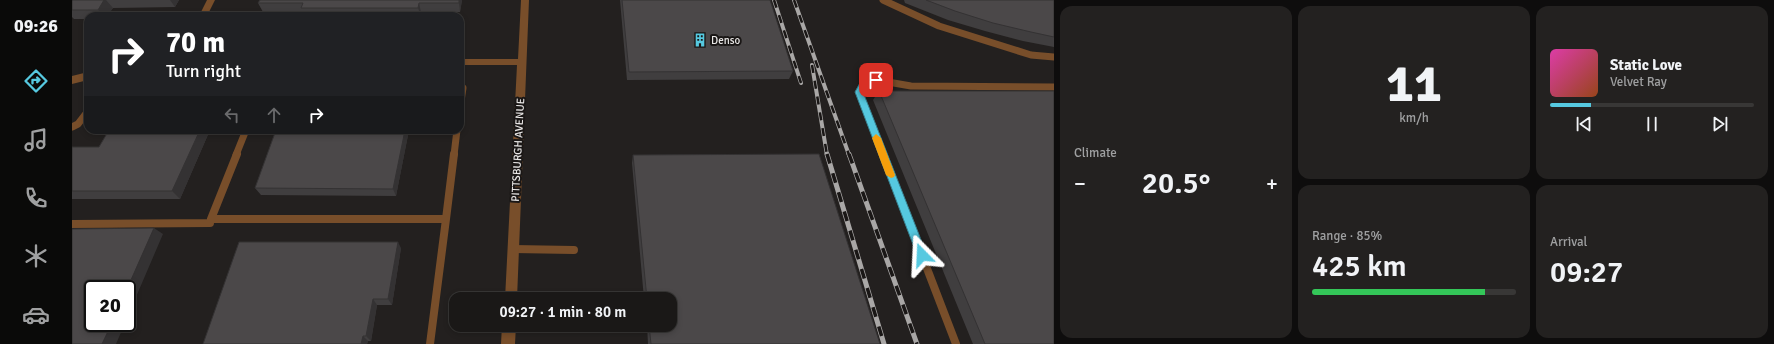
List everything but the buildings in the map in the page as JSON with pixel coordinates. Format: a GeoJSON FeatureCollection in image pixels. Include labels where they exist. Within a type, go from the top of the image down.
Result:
{"type":"FeatureCollection","features":[{"type":"Feature","properties":{"kind":"street"},"geometry":{"type":"LineString","coordinates":[[205,12],[211,0]]}},
{"type":"Feature","properties":{"kind":"street","name":"PITTSBURGH AVENUE"},"geometry":{"type":"LineString","coordinates":[[510,292],[525,0]]}},
{"type":"Feature","properties":{"kind":"street"},"geometry":{"type":"LineString","coordinates":[[464,62],[522,62]]}},
{"type":"Feature","properties":{"kind":"street"},"geometry":{"type":"LineString","coordinates":[[72,80],[84,77]]}},
{"type":"Feature","properties":{"kind":"street"},"geometry":{"type":"LineString","coordinates":[[508,344],[509,332]]}},
{"type":"Feature","properties":{"kind":"lane"},"geometry":{"type":"LineString","coordinates":[[883,0],[939,26],[1030,55],[1054,57]]}},
{"type":"Feature","properties":{"kind":"lane"},"geometry":{"type":"LineString","coordinates":[[956,344],[859,92],[864,84],[876,80],[917,87],[1054,87]]}},
{"type":"Feature","properties":{"kind":"lane"},"geometry":{"type":"LineString","coordinates":[[72,127],[78,124],[84,116]]}},
{"type":"Feature","properties":{"kind":"lane"},"geometry":{"type":"LineString","coordinates":[[244,134],[211,219],[446,218]]}},
{"type":"Feature","properties":{"kind":"lane"},"geometry":{"type":"LineString","coordinates":[[430,344],[456,134]]}},
{"type":"Feature","properties":{"kind":"lane"},"geometry":{"type":"LineString","coordinates":[[72,224],[210,224]]}},
{"type":"Feature","properties":{"kind":"lane"},"geometry":{"type":"LineString","coordinates":[[513,249],[574,250]]}},
{"type":"Feature","properties":{"kind":"railway"},"geometry":{"type":"LineString","coordinates":[[774,0],[801,83]]}},
{"type":"Feature","properties":{"kind":"railway"},"geometry":{"type":"LineString","coordinates":[[794,0],[849,155]]}},
{"type":"Feature","properties":{"kind":"railway"},"geometry":{"type":"LineString","coordinates":[[812,65],[827,155]]}},
{"type":"Feature","properties":{"kind":"railway"},"geometry":{"type":"LineString","coordinates":[[827,154],[884,344]]}},
{"type":"Feature","properties":{"kind":"railway"},"geometry":{"type":"LineString","coordinates":[[849,154],[917,344]]}},
{"type":"Feature","properties":{"kind":"slow traffic"},"geometry":{"type":"LineString","coordinates":[[876,138],[891,175]]}},
{"type":"Feature","properties":{"kind":"place","name":"Denso"},"geometry":{"type":"Point","coordinates":[700,40]}},
{"type":"Feature","properties":{"kind":"route"},"geometry":{"type":"LineString","coordinates":[[876,80],[864,84],[859,92],[922,255]]}}]}
